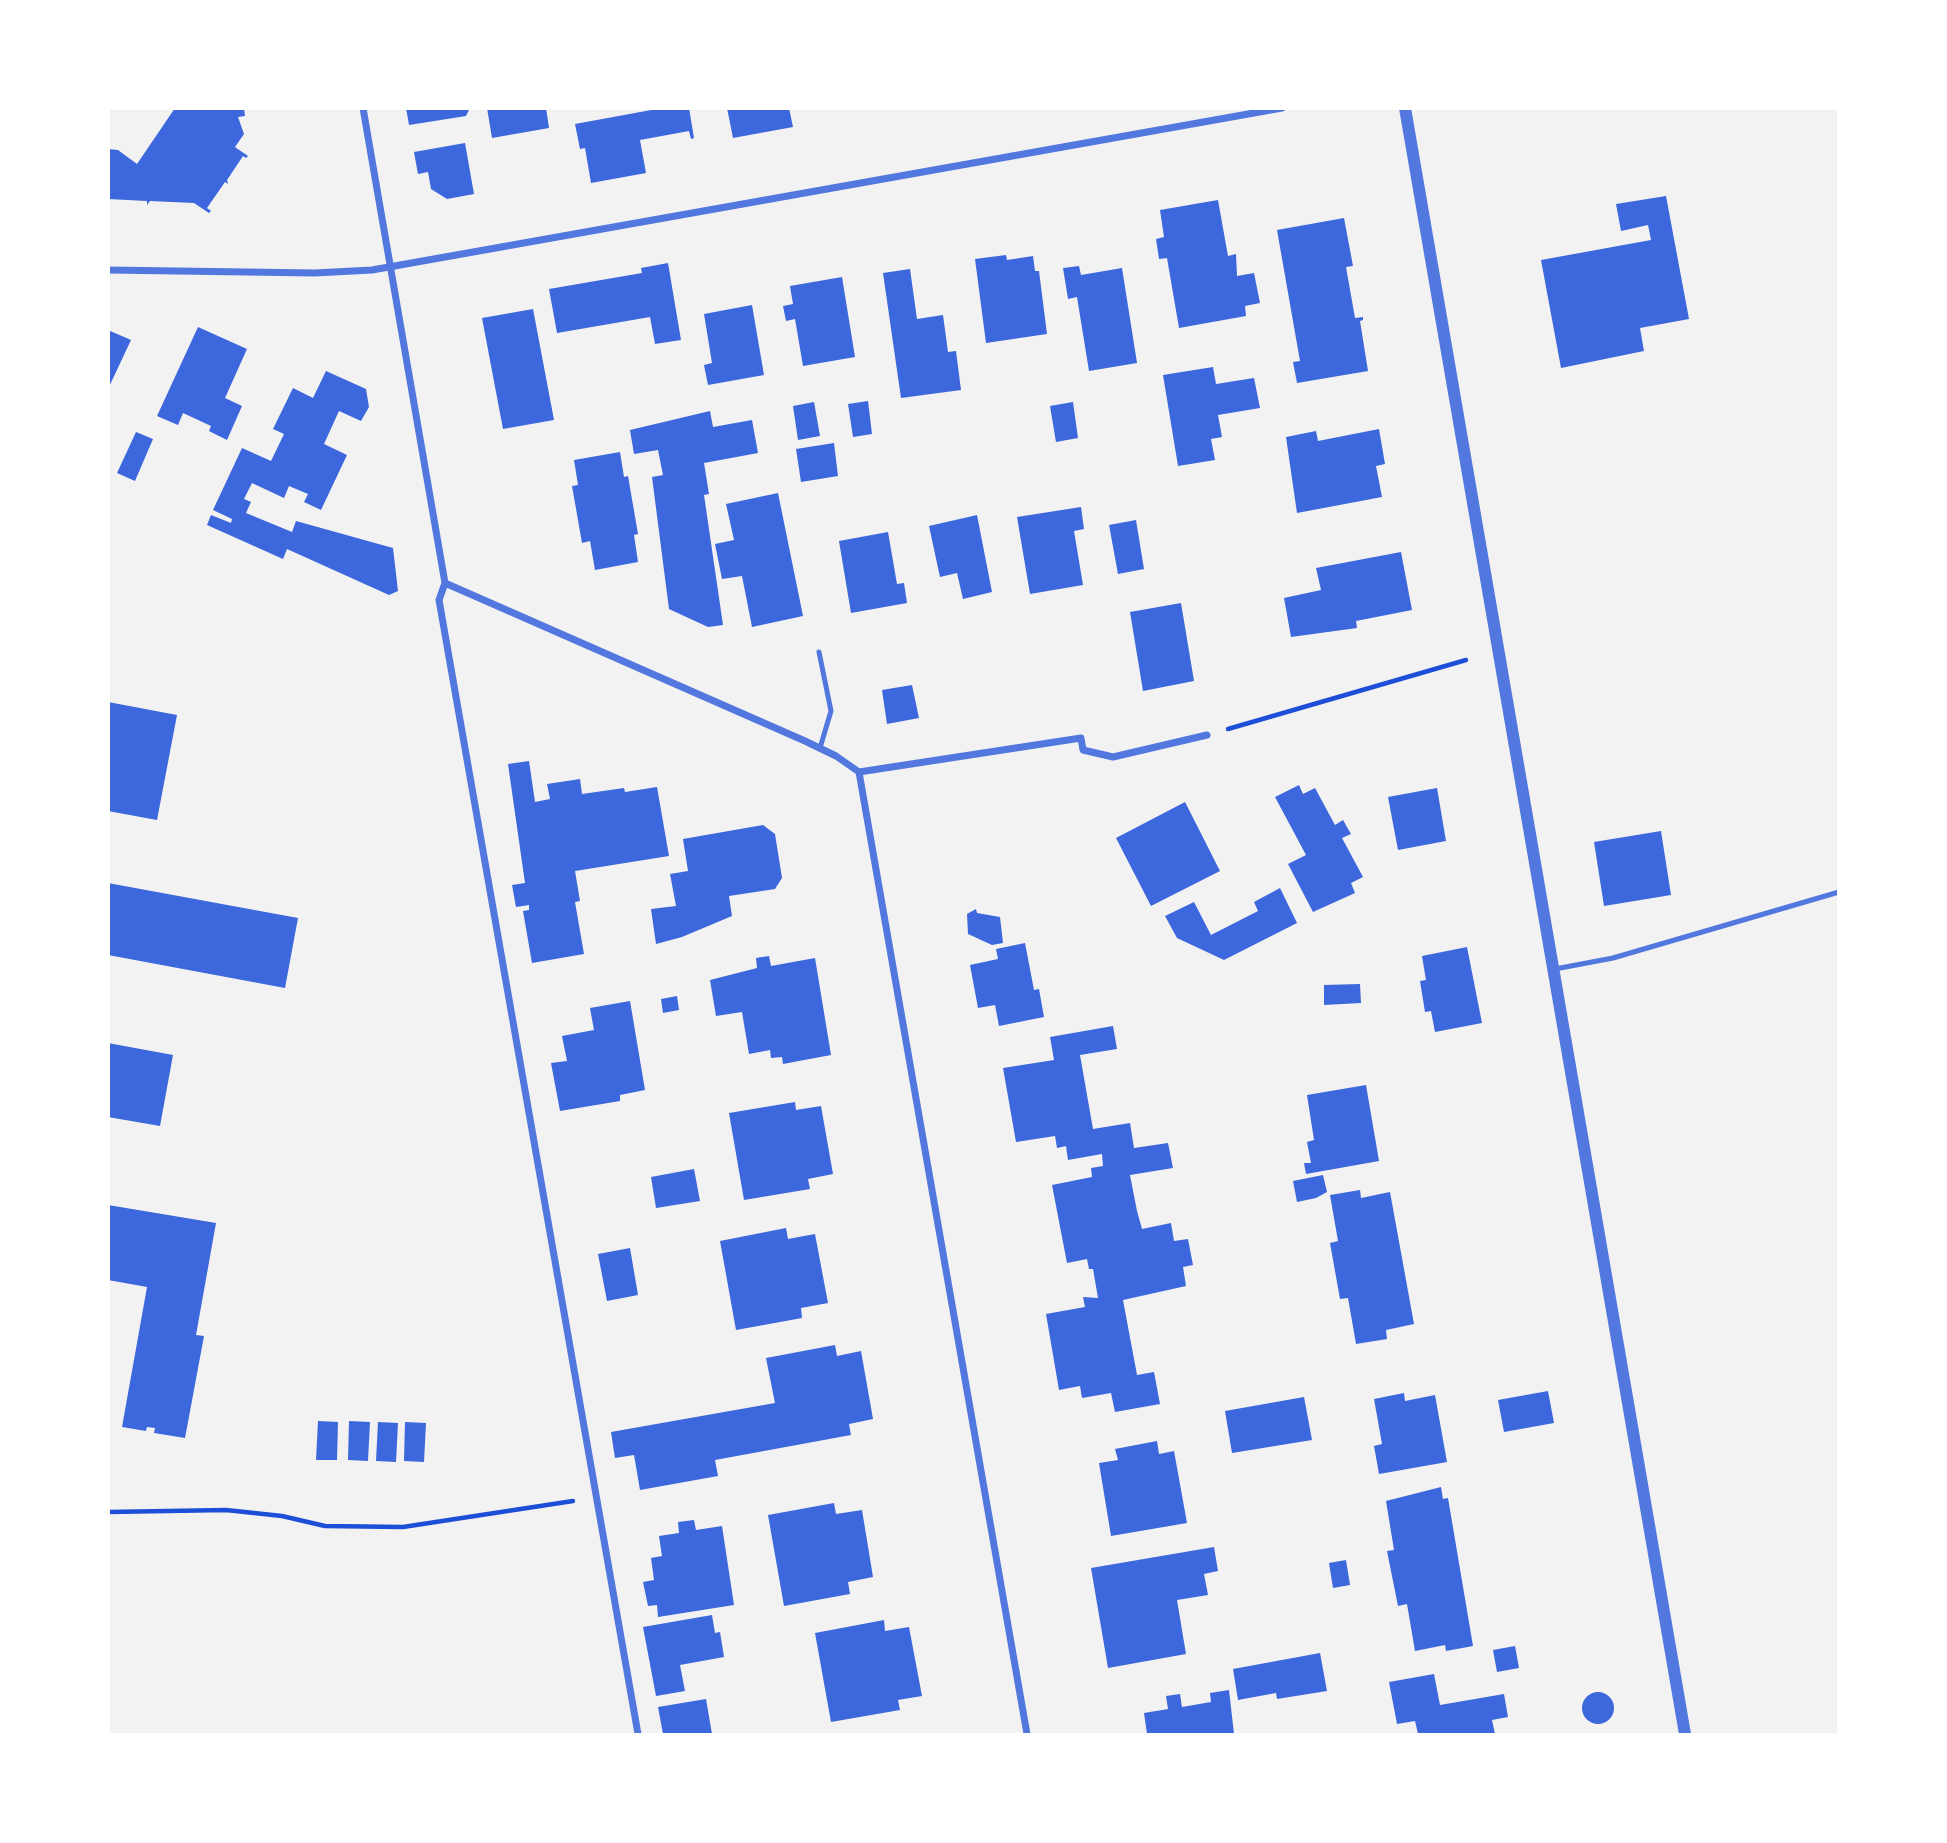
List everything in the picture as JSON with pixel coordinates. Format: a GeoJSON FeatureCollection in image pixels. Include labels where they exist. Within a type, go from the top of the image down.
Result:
{"type":"FeatureCollection","features":[{"type":"Feature","properties":{"kind":"street"},"geometry":{"type":"LineString","coordinates":[[363,108],[445,583],[439,600],[638,1734]]}},
{"type":"Feature","properties":{"kind":"street"},"geometry":{"type":"LineString","coordinates":[[108,270],[315,273],[390,266],[1282,108]]}},
{"type":"Feature","properties":{"kind":"street"},"geometry":{"type":"LineString","coordinates":[[1405,108],[1685,1734]]}},
{"type":"Feature","properties":{"kind":"street"},"geometry":{"type":"LineString","coordinates":[[445,583],[820,748],[859,772],[1081,737],[1083,750],[1113,757],[1207,736]]}},
{"type":"Feature","properties":{"kind":"street"},"geometry":{"type":"LineString","coordinates":[[859,772],[1027,1734]]}},
{"type":"Feature","properties":{"kind":"lane"},"geometry":{"type":"LineString","coordinates":[[819,652],[831,710],[820,748]]}},
{"type":"Feature","properties":{"kind":"lane"},"geometry":{"type":"LineString","coordinates":[[1555,969],[1613,957],[1839,892]]}},
{"type":"Feature","properties":{"kind":"path"},"geometry":{"type":"LineString","coordinates":[[1207,736],[1466,660]]}},
{"type":"Feature","properties":{"kind":"path"},"geometry":{"type":"LineString","coordinates":[[108,1512],[226,1510],[282,1516],[325,1526],[403,1527],[597,1497]]}},
{"type":"Feature","properties":{"kind":"building"},"geometry":{"type":"Polygon","coordinates":[[[175,108],[244,108],[245,116],[238,117],[244,134],[235,147],[248,156],[243,156],[227,180],[228,184],[225,182],[207,208],[211,211],[209,213],[194,203],[150,201],[147,205],[147,201],[108,199],[108,149],[118,150],[137,164],[175,108]]]}},
{"type":"Feature","properties":{"kind":"building"},"geometry":{"type":"Polygon","coordinates":[[[406,108],[470,108],[466,116],[409,125],[406,108]]]}},
{"type":"Feature","properties":{"kind":"building"},"geometry":{"type":"Polygon","coordinates":[[[487,108],[546,108],[549,128],[492,138],[487,108]]]}},
{"type":"Feature","properties":{"kind":"building"},"geometry":{"type":"Polygon","coordinates":[[[662,108],[689,108],[694,138],[691,139],[689,131],[640,140],[646,173],[591,183],[585,148],[580,149],[575,124],[662,108]]]}},
{"type":"Feature","properties":{"kind":"building"},"geometry":{"type":"Polygon","coordinates":[[[727,108],[789,108],[793,127],[733,138],[727,108]]]}},
{"type":"Feature","properties":{"kind":"building"},"geometry":{"type":"Polygon","coordinates":[[[465,143],[474,194],[447,199],[431,189],[428,172],[418,174],[414,152],[465,143]]]}},
{"type":"Feature","properties":{"kind":"building"},"geometry":{"type":"Polygon","coordinates":[[[1666,196],[1689,319],[1640,328],[1644,351],[1561,368],[1541,260],[1651,240],[1648,225],[1621,231],[1616,204],[1666,196]]]}},
{"type":"Feature","properties":{"kind":"building"},"geometry":{"type":"Polygon","coordinates":[[[1218,200],[1228,256],[1236,254],[1237,276],[1254,273],[1260,303],[1245,306],[1246,316],[1179,328],[1167,258],[1159,259],[1156,239],[1164,237],[1160,210],[1218,200]]]}},
{"type":"Feature","properties":{"kind":"building"},"geometry":{"type":"Polygon","coordinates":[[[1344,218],[1353,266],[1346,267],[1355,318],[1363,317],[1360,321],[1368,371],[1297,383],[1293,362],[1300,361],[1277,230],[1344,218]]]}},
{"type":"Feature","properties":{"kind":"building"},"geometry":{"type":"Polygon","coordinates":[[[1006,255],[1007,260],[1033,256],[1035,271],[1039,271],[1047,334],[986,343],[975,259],[1006,255]]]}},
{"type":"Feature","properties":{"kind":"building"},"geometry":{"type":"Polygon","coordinates":[[[668,263],[681,340],[655,344],[650,317],[557,333],[549,289],[642,273],[641,268],[668,263]]]}},
{"type":"Feature","properties":{"kind":"building"},"geometry":{"type":"Polygon","coordinates":[[[1079,266],[1081,275],[1122,268],[1137,363],[1089,371],[1077,297],[1068,299],[1063,268],[1079,266]]]}},
{"type":"Feature","properties":{"kind":"building"},"geometry":{"type":"Polygon","coordinates":[[[910,269],[917,319],[943,315],[948,352],[956,351],[961,390],[901,398],[883,273],[910,269]]]}},
{"type":"Feature","properties":{"kind":"building"},"geometry":{"type":"Polygon","coordinates":[[[842,277],[855,357],[803,366],[795,319],[786,321],[783,306],[793,304],[790,286],[842,277]]]}},
{"type":"Feature","properties":{"kind":"building"},"geometry":{"type":"Polygon","coordinates":[[[752,305],[764,375],[708,385],[704,365],[712,363],[704,314],[752,305]]]}},
{"type":"Feature","properties":{"kind":"building"},"geometry":{"type":"Polygon","coordinates":[[[533,309],[554,420],[503,429],[482,318],[533,309]]]}},
{"type":"Feature","properties":{"kind":"building"},"geometry":{"type":"Polygon","coordinates":[[[198,327],[247,349],[225,398],[242,406],[227,440],[209,431],[211,426],[183,413],[178,425],[157,416],[198,327]]]}},
{"type":"Feature","properties":{"kind":"building"},"geometry":{"type":"Polygon","coordinates":[[[108,330],[131,340],[108,389],[108,330]]]}},
{"type":"Feature","properties":{"kind":"building"},"geometry":{"type":"Polygon","coordinates":[[[1213,367],[1216,384],[1254,378],[1260,408],[1218,415],[1222,437],[1211,439],[1215,460],[1178,466],[1163,375],[1213,367]]]}},
{"type":"Feature","properties":{"kind":"building"},"geometry":{"type":"Polygon","coordinates":[[[326,371],[366,389],[369,407],[361,421],[339,411],[324,444],[347,455],[321,510],[304,502],[308,494],[289,486],[284,498],[252,483],[244,499],[251,502],[246,513],[292,532],[296,521],[393,548],[398,591],[389,595],[287,549],[283,559],[207,525],[211,515],[231,523],[232,519],[213,510],[242,448],[271,461],[284,434],[273,429],[293,388],[313,398],[326,371]]]}},
{"type":"Feature","properties":{"kind":"building"},"geometry":{"type":"Polygon","coordinates":[[[868,401],[872,434],[853,437],[848,404],[868,401]]]}},
{"type":"Feature","properties":{"kind":"building"},"geometry":{"type":"Polygon","coordinates":[[[814,402],[820,436],[798,440],[793,406],[814,402]]]}},
{"type":"Feature","properties":{"kind":"building"},"geometry":{"type":"Polygon","coordinates":[[[1073,402],[1078,438],[1056,442],[1050,406],[1073,402]]]}},
{"type":"Feature","properties":{"kind":"building"},"geometry":{"type":"Polygon","coordinates":[[[710,411],[713,427],[752,420],[758,453],[704,463],[709,494],[704,495],[723,625],[708,627],[669,609],[652,477],[663,475],[658,450],[634,454],[630,430],[710,411]]]}},
{"type":"Feature","properties":{"kind":"building"},"geometry":{"type":"Polygon","coordinates":[[[1379,429],[1385,464],[1376,466],[1382,497],[1297,513],[1286,437],[1316,431],[1318,441],[1379,429]]]}},
{"type":"Feature","properties":{"kind":"building"},"geometry":{"type":"Polygon","coordinates":[[[136,432],[153,439],[135,481],[117,473],[136,432]]]}},
{"type":"Feature","properties":{"kind":"building"},"geometry":{"type":"Polygon","coordinates":[[[834,443],[838,476],[801,482],[796,449],[834,443]]]}},
{"type":"Feature","properties":{"kind":"building"},"geometry":{"type":"Polygon","coordinates":[[[620,452],[624,477],[628,476],[638,534],[634,535],[638,562],[595,570],[590,541],[582,543],[572,486],[578,485],[574,460],[620,452]]]}},
{"type":"Feature","properties":{"kind":"building"},"geometry":{"type":"Polygon","coordinates":[[[778,493],[803,616],[752,627],[742,576],[722,579],[715,544],[734,540],[726,504],[778,493]]]}},
{"type":"Feature","properties":{"kind":"building"},"geometry":{"type":"Polygon","coordinates":[[[1081,507],[1084,529],[1074,531],[1083,585],[1030,594],[1017,517],[1081,507]]]}},
{"type":"Feature","properties":{"kind":"building"},"geometry":{"type":"Polygon","coordinates":[[[977,515],[992,592],[963,599],[957,573],[940,577],[929,526],[977,515]]]}},
{"type":"Feature","properties":{"kind":"building"},"geometry":{"type":"Polygon","coordinates":[[[1136,520],[1144,569],[1118,574],[1109,525],[1136,520]]]}},
{"type":"Feature","properties":{"kind":"building"},"geometry":{"type":"Polygon","coordinates":[[[888,532],[897,584],[904,583],[907,603],[851,613],[839,541],[888,532]]]}},
{"type":"Feature","properties":{"kind":"building"},"geometry":{"type":"Polygon","coordinates":[[[1401,552],[1412,610],[1356,621],[1357,628],[1291,637],[1284,598],[1321,590],[1316,568],[1401,552]]]}},
{"type":"Feature","properties":{"kind":"building"},"geometry":{"type":"Polygon","coordinates":[[[1181,603],[1194,681],[1143,691],[1130,612],[1181,603]]]}},
{"type":"Feature","properties":{"kind":"building"},"geometry":{"type":"Polygon","coordinates":[[[912,685],[919,718],[887,724],[882,690],[912,685]]]}},
{"type":"Feature","properties":{"kind":"building"},"geometry":{"type":"Polygon","coordinates":[[[108,702],[177,715],[157,820],[108,811],[108,702]]]}},
{"type":"Feature","properties":{"kind":"building"},"geometry":{"type":"Polygon","coordinates":[[[529,761],[535,802],[550,799],[547,784],[580,779],[582,794],[657,787],[669,856],[575,871],[580,901],[575,902],[584,954],[532,963],[523,911],[529,910],[529,905],[516,907],[512,885],[525,883],[508,764],[529,761]]]}},
{"type":"Feature","properties":{"kind":"building"},"geometry":{"type":"Polygon","coordinates":[[[1299,785],[1303,794],[1315,788],[1335,825],[1343,820],[1351,834],[1342,838],[1363,877],[1351,883],[1355,893],[1313,912],[1288,864],[1306,855],[1275,797],[1299,785]]]}},
{"type":"Feature","properties":{"kind":"building"},"geometry":{"type":"Polygon","coordinates":[[[1437,788],[1446,841],[1398,850],[1388,797],[1437,788]]]}},
{"type":"Feature","properties":{"kind":"building"},"geometry":{"type":"Polygon","coordinates":[[[1185,802],[1220,871],[1151,906],[1116,838],[1185,802]]]}},
{"type":"Feature","properties":{"kind":"building"},"geometry":{"type":"Polygon","coordinates":[[[763,825],[775,834],[782,878],[775,889],[729,896],[732,916],[682,937],[656,944],[651,909],[676,906],[670,874],[688,871],[683,839],[763,825]]]}},
{"type":"Feature","properties":{"kind":"building"},"geometry":{"type":"Polygon","coordinates":[[[1661,831],[1671,895],[1604,906],[1594,842],[1661,831]]]}},
{"type":"Feature","properties":{"kind":"building"},"geometry":{"type":"Polygon","coordinates":[[[108,883],[298,918],[285,988],[108,955],[108,883]]]}},
{"type":"Feature","properties":{"kind":"building"},"geometry":{"type":"Polygon","coordinates":[[[1280,888],[1297,923],[1224,960],[1177,938],[1165,916],[1194,902],[1211,935],[1258,911],[1254,902],[1280,888]]]}},
{"type":"Feature","properties":{"kind":"building"},"geometry":{"type":"Polygon","coordinates":[[[976,909],[977,913],[1000,917],[1003,943],[992,945],[968,934],[967,914],[976,909]]]}},
{"type":"Feature","properties":{"kind":"building"},"geometry":{"type":"Polygon","coordinates":[[[1025,943],[1034,990],[1039,989],[1044,1017],[999,1026],[995,1005],[978,1008],[970,965],[998,959],[996,949],[1025,943]]]}},
{"type":"Feature","properties":{"kind":"building"},"geometry":{"type":"Polygon","coordinates":[[[1467,947],[1482,1023],[1435,1032],[1431,1011],[1425,1012],[1420,981],[1426,980],[1422,956],[1467,947]]]}},
{"type":"Feature","properties":{"kind":"building"},"geometry":{"type":"Polygon","coordinates":[[[769,956],[771,966],[815,958],[831,1055],[783,1064],[782,1057],[771,1058],[770,1050],[749,1054],[742,1012],[716,1016],[710,980],[757,968],[756,958],[769,956]]]}},
{"type":"Feature","properties":{"kind":"building"},"geometry":{"type":"Polygon","coordinates":[[[1360,984],[1361,1003],[1324,1005],[1324,985],[1360,984]]]}},
{"type":"Feature","properties":{"kind":"building"},"geometry":{"type":"Polygon","coordinates":[[[677,996],[679,1010],[663,1013],[661,999],[677,996]]]}},
{"type":"Feature","properties":{"kind":"building"},"geometry":{"type":"Polygon","coordinates":[[[630,1001],[645,1090],[620,1095],[620,1101],[560,1111],[551,1063],[567,1061],[562,1036],[594,1030],[590,1008],[630,1001]]]}},
{"type":"Feature","properties":{"kind":"building"},"geometry":{"type":"Polygon","coordinates":[[[1113,1026],[1117,1049],[1080,1055],[1093,1129],[1130,1123],[1134,1148],[1168,1143],[1173,1168],[1130,1175],[1137,1211],[1142,1229],[1171,1223],[1174,1241],[1188,1239],[1193,1265],[1183,1267],[1186,1286],[1123,1300],[1137,1375],[1154,1372],[1160,1404],[1115,1412],[1111,1393],[1082,1398],[1080,1386],[1059,1390],[1046,1314],[1085,1307],[1083,1297],[1098,1298],[1093,1269],[1089,1269],[1087,1259],[1067,1263],[1052,1185],[1092,1177],[1091,1168],[1103,1166],[1102,1154],[1068,1160],[1066,1146],[1057,1148],[1055,1136],[1016,1142],[1003,1068],[1054,1060],[1050,1037],[1113,1026]]]}},
{"type":"Feature","properties":{"kind":"building"},"geometry":{"type":"Polygon","coordinates":[[[108,1043],[173,1055],[160,1126],[108,1117],[108,1043]]]}},
{"type":"Feature","properties":{"kind":"building"},"geometry":{"type":"Polygon","coordinates":[[[1366,1085],[1379,1161],[1306,1174],[1304,1163],[1311,1163],[1307,1142],[1314,1140],[1307,1095],[1366,1085]]]}},
{"type":"Feature","properties":{"kind":"building"},"geometry":{"type":"Polygon","coordinates":[[[795,1102],[796,1110],[821,1106],[833,1174],[808,1179],[810,1189],[744,1200],[729,1113],[795,1102]]]}},
{"type":"Feature","properties":{"kind":"building"},"geometry":{"type":"Polygon","coordinates":[[[694,1169],[700,1201],[656,1208],[651,1177],[694,1169]]]}},
{"type":"Feature","properties":{"kind":"building"},"geometry":{"type":"Polygon","coordinates":[[[1323,1175],[1327,1192],[1316,1198],[1297,1202],[1293,1181],[1323,1175]]]}},
{"type":"Feature","properties":{"kind":"building"},"geometry":{"type":"Polygon","coordinates":[[[1360,1190],[1361,1198],[1390,1192],[1414,1324],[1386,1330],[1387,1339],[1356,1344],[1348,1298],[1340,1299],[1330,1243],[1338,1241],[1330,1195],[1360,1190]]]}},
{"type":"Feature","properties":{"kind":"building"},"geometry":{"type":"Polygon","coordinates":[[[108,1205],[216,1223],[196,1335],[204,1336],[185,1438],[154,1433],[155,1428],[147,1427],[146,1431],[122,1427],[147,1287],[108,1280],[108,1205]]]}},
{"type":"Feature","properties":{"kind":"building"},"geometry":{"type":"Polygon","coordinates":[[[786,1228],[788,1239],[815,1234],[828,1303],[801,1308],[802,1318],[736,1330],[720,1241],[786,1228]]]}},
{"type":"Feature","properties":{"kind":"building"},"geometry":{"type":"Polygon","coordinates":[[[630,1248],[638,1295],[607,1301],[598,1254],[630,1248]]]}},
{"type":"Feature","properties":{"kind":"building"},"geometry":{"type":"Polygon","coordinates":[[[835,1345],[837,1356],[861,1351],[873,1419],[849,1424],[851,1435],[715,1460],[718,1476],[640,1490],[634,1455],[615,1458],[611,1432],[775,1403],[766,1358],[835,1345]]]}},
{"type":"Feature","properties":{"kind":"building"},"geometry":{"type":"Polygon","coordinates":[[[1548,1391],[1554,1423],[1504,1432],[1498,1400],[1548,1391]]]}},
{"type":"Feature","properties":{"kind":"building"},"geometry":{"type":"Polygon","coordinates":[[[1404,1393],[1405,1401],[1435,1395],[1447,1462],[1379,1474],[1374,1446],[1382,1444],[1374,1399],[1404,1393]]]}},
{"type":"Feature","properties":{"kind":"building"},"geometry":{"type":"Polygon","coordinates":[[[1304,1397],[1312,1440],[1232,1453],[1225,1411],[1304,1397]]]}},
{"type":"Feature","properties":{"kind":"building"},"geometry":{"type":"Polygon","coordinates":[[[318,1421],[338,1422],[337,1460],[316,1460],[318,1421]]]}},
{"type":"Feature","properties":{"kind":"building"},"geometry":{"type":"Polygon","coordinates":[[[349,1421],[370,1422],[368,1461],[348,1460],[349,1421]]]}},
{"type":"Feature","properties":{"kind":"building"},"geometry":{"type":"Polygon","coordinates":[[[378,1422],[398,1423],[396,1462],[376,1461],[378,1422]]]}},
{"type":"Feature","properties":{"kind":"building"},"geometry":{"type":"Polygon","coordinates":[[[405,1422],[426,1423],[424,1462],[404,1461],[405,1422]]]}},
{"type":"Feature","properties":{"kind":"building"},"geometry":{"type":"Polygon","coordinates":[[[1157,1441],[1159,1454],[1174,1451],[1187,1523],[1111,1536],[1099,1463],[1118,1460],[1115,1449],[1157,1441]]]}},
{"type":"Feature","properties":{"kind":"building"},"geometry":{"type":"Polygon","coordinates":[[[1441,1487],[1443,1499],[1448,1498],[1473,1646],[1446,1651],[1445,1645],[1415,1651],[1407,1604],[1398,1606],[1387,1551],[1394,1550],[1386,1501],[1441,1487]]]}},
{"type":"Feature","properties":{"kind":"building"},"geometry":{"type":"Polygon","coordinates":[[[834,1503],[836,1514],[862,1510],[873,1577],[848,1582],[850,1594],[784,1606],[768,1515],[834,1503]]]}},
{"type":"Feature","properties":{"kind":"building"},"geometry":{"type":"Polygon","coordinates":[[[694,1520],[696,1530],[722,1526],[734,1605],[658,1617],[657,1605],[648,1606],[643,1582],[654,1580],[651,1558],[662,1556],[659,1536],[679,1533],[678,1522],[694,1520]]]}},
{"type":"Feature","properties":{"kind":"building"},"geometry":{"type":"Polygon","coordinates":[[[1214,1547],[1218,1571],[1204,1574],[1208,1595],[1177,1600],[1186,1654],[1108,1668],[1091,1568],[1214,1547]]]}},
{"type":"Feature","properties":{"kind":"building"},"geometry":{"type":"Polygon","coordinates":[[[1346,1560],[1350,1585],[1333,1588],[1329,1563],[1346,1560]]]}},
{"type":"Feature","properties":{"kind":"building"},"geometry":{"type":"Polygon","coordinates":[[[712,1615],[715,1633],[720,1632],[724,1657],[680,1665],[685,1691],[656,1696],[643,1627],[712,1615]]]}},
{"type":"Feature","properties":{"kind":"building"},"geometry":{"type":"Polygon","coordinates":[[[884,1620],[885,1631],[909,1627],[922,1696],[898,1700],[900,1710],[831,1722],[815,1633],[884,1620]]]}},
{"type":"Feature","properties":{"kind":"building"},"geometry":{"type":"Polygon","coordinates":[[[1515,1646],[1519,1668],[1497,1672],[1493,1650],[1515,1646]]]}},
{"type":"Feature","properties":{"kind":"building"},"geometry":{"type":"Polygon","coordinates":[[[1320,1653],[1327,1691],[1277,1699],[1276,1693],[1238,1700],[1233,1669],[1320,1653]]]}},
{"type":"Feature","properties":{"kind":"building"},"geometry":{"type":"Polygon","coordinates":[[[1434,1674],[1440,1705],[1504,1694],[1508,1717],[1492,1720],[1495,1734],[1418,1734],[1415,1721],[1397,1724],[1389,1682],[1434,1674]]]}},
{"type":"Feature","properties":{"kind":"building"},"geometry":{"type":"Polygon","coordinates":[[[1229,1690],[1234,1734],[1147,1734],[1144,1713],[1168,1709],[1166,1696],[1180,1694],[1182,1707],[1211,1702],[1210,1693],[1229,1690]]]}},
{"type":"Feature","properties":{"kind":"building"},"geometry":{"type":"Polygon","coordinates":[[[1598,1692],[1609,1697],[1614,1708],[1609,1719],[1598,1724],[1587,1719],[1582,1708],[1587,1697],[1598,1692]]]}},
{"type":"Feature","properties":{"kind":"building"},"geometry":{"type":"Polygon","coordinates":[[[706,1699],[712,1734],[663,1734],[658,1707],[706,1699]]]}}]}
